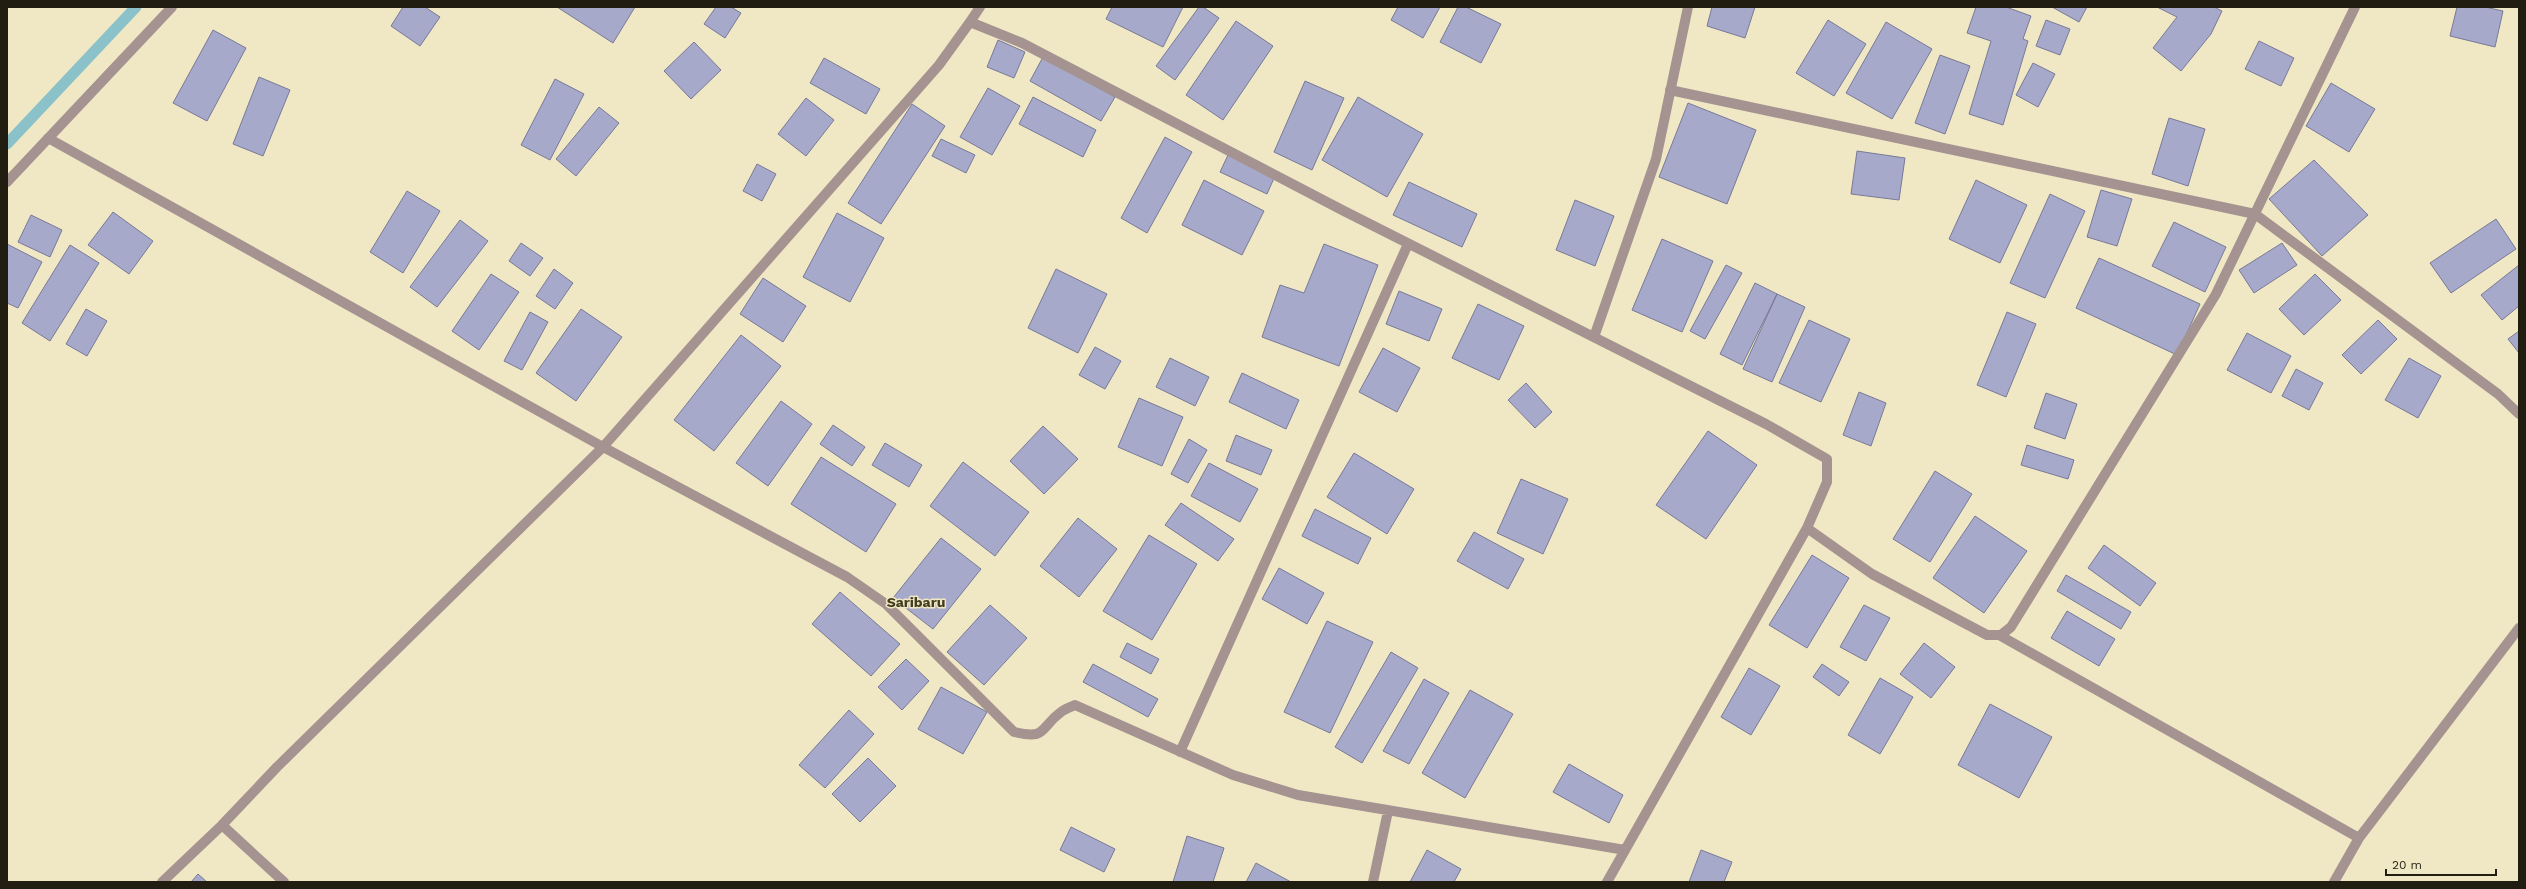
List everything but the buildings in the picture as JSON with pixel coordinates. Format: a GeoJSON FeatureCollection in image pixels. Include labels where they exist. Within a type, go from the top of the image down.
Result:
{"type":"FeatureCollection","features":[{"type":"Feature","properties":{"kind":"street"},"geometry":{"type":"LineString","coordinates":[[7,182],[172,7]]}},
{"type":"Feature","properties":{"kind":"street"},"geometry":{"type":"LineString","coordinates":[[162,882],[222,825],[277,767],[603,447],[939,64],[980,7]]}},
{"type":"Feature","properties":{"kind":"street"},"geometry":{"type":"LineString","coordinates":[[1594,337],[1656,159],[1688,7]]}},
{"type":"Feature","properties":{"kind":"street"},"geometry":{"type":"LineString","coordinates":[[1999,635],[2011,627],[2216,294],[2355,7]]}},
{"type":"Feature","properties":{"kind":"street"},"geometry":{"type":"LineString","coordinates":[[970,22],[1022,43],[1408,244],[1766,424],[1827,459],[1827,482],[1807,528],[1607,882]]}},
{"type":"Feature","properties":{"kind":"street"},"geometry":{"type":"LineString","coordinates":[[1670,90],[2255,214],[2498,394],[2519,414]]}},
{"type":"Feature","properties":{"kind":"street"},"geometry":{"type":"LineString","coordinates":[[48,138],[603,447],[847,577],[886,604],[1014,732],[1031,736],[1044,732],[1061,712],[1075,705],[1092,710],[1180,752],[1234,774],[1298,795],[1625,850]]}},
{"type":"Feature","properties":{"kind":"street"},"geometry":{"type":"LineString","coordinates":[[1180,752],[1408,244]]}},
{"type":"Feature","properties":{"kind":"street"},"geometry":{"type":"LineString","coordinates":[[1807,528],[1872,574],[1987,635],[1999,635],[2359,838]]}},
{"type":"Feature","properties":{"kind":"street"},"geometry":{"type":"LineString","coordinates":[[2334,882],[2359,838],[2519,628]]}},
{"type":"Feature","properties":{"kind":"street"},"geometry":{"type":"LineString","coordinates":[[1373,882],[1388,811]]}},
{"type":"Feature","properties":{"kind":"street"},"geometry":{"type":"LineString","coordinates":[[222,825],[284,882]]}},
{"type":"Feature","properties":{"kind":"waterway"},"geometry":{"type":"LineString","coordinates":[[7,144],[136,7]]}},
{"type":"Feature","properties":{"kind":"district","name":"Saribaru"},"geometry":{"type":"Point","coordinates":[916,602]}}]}
